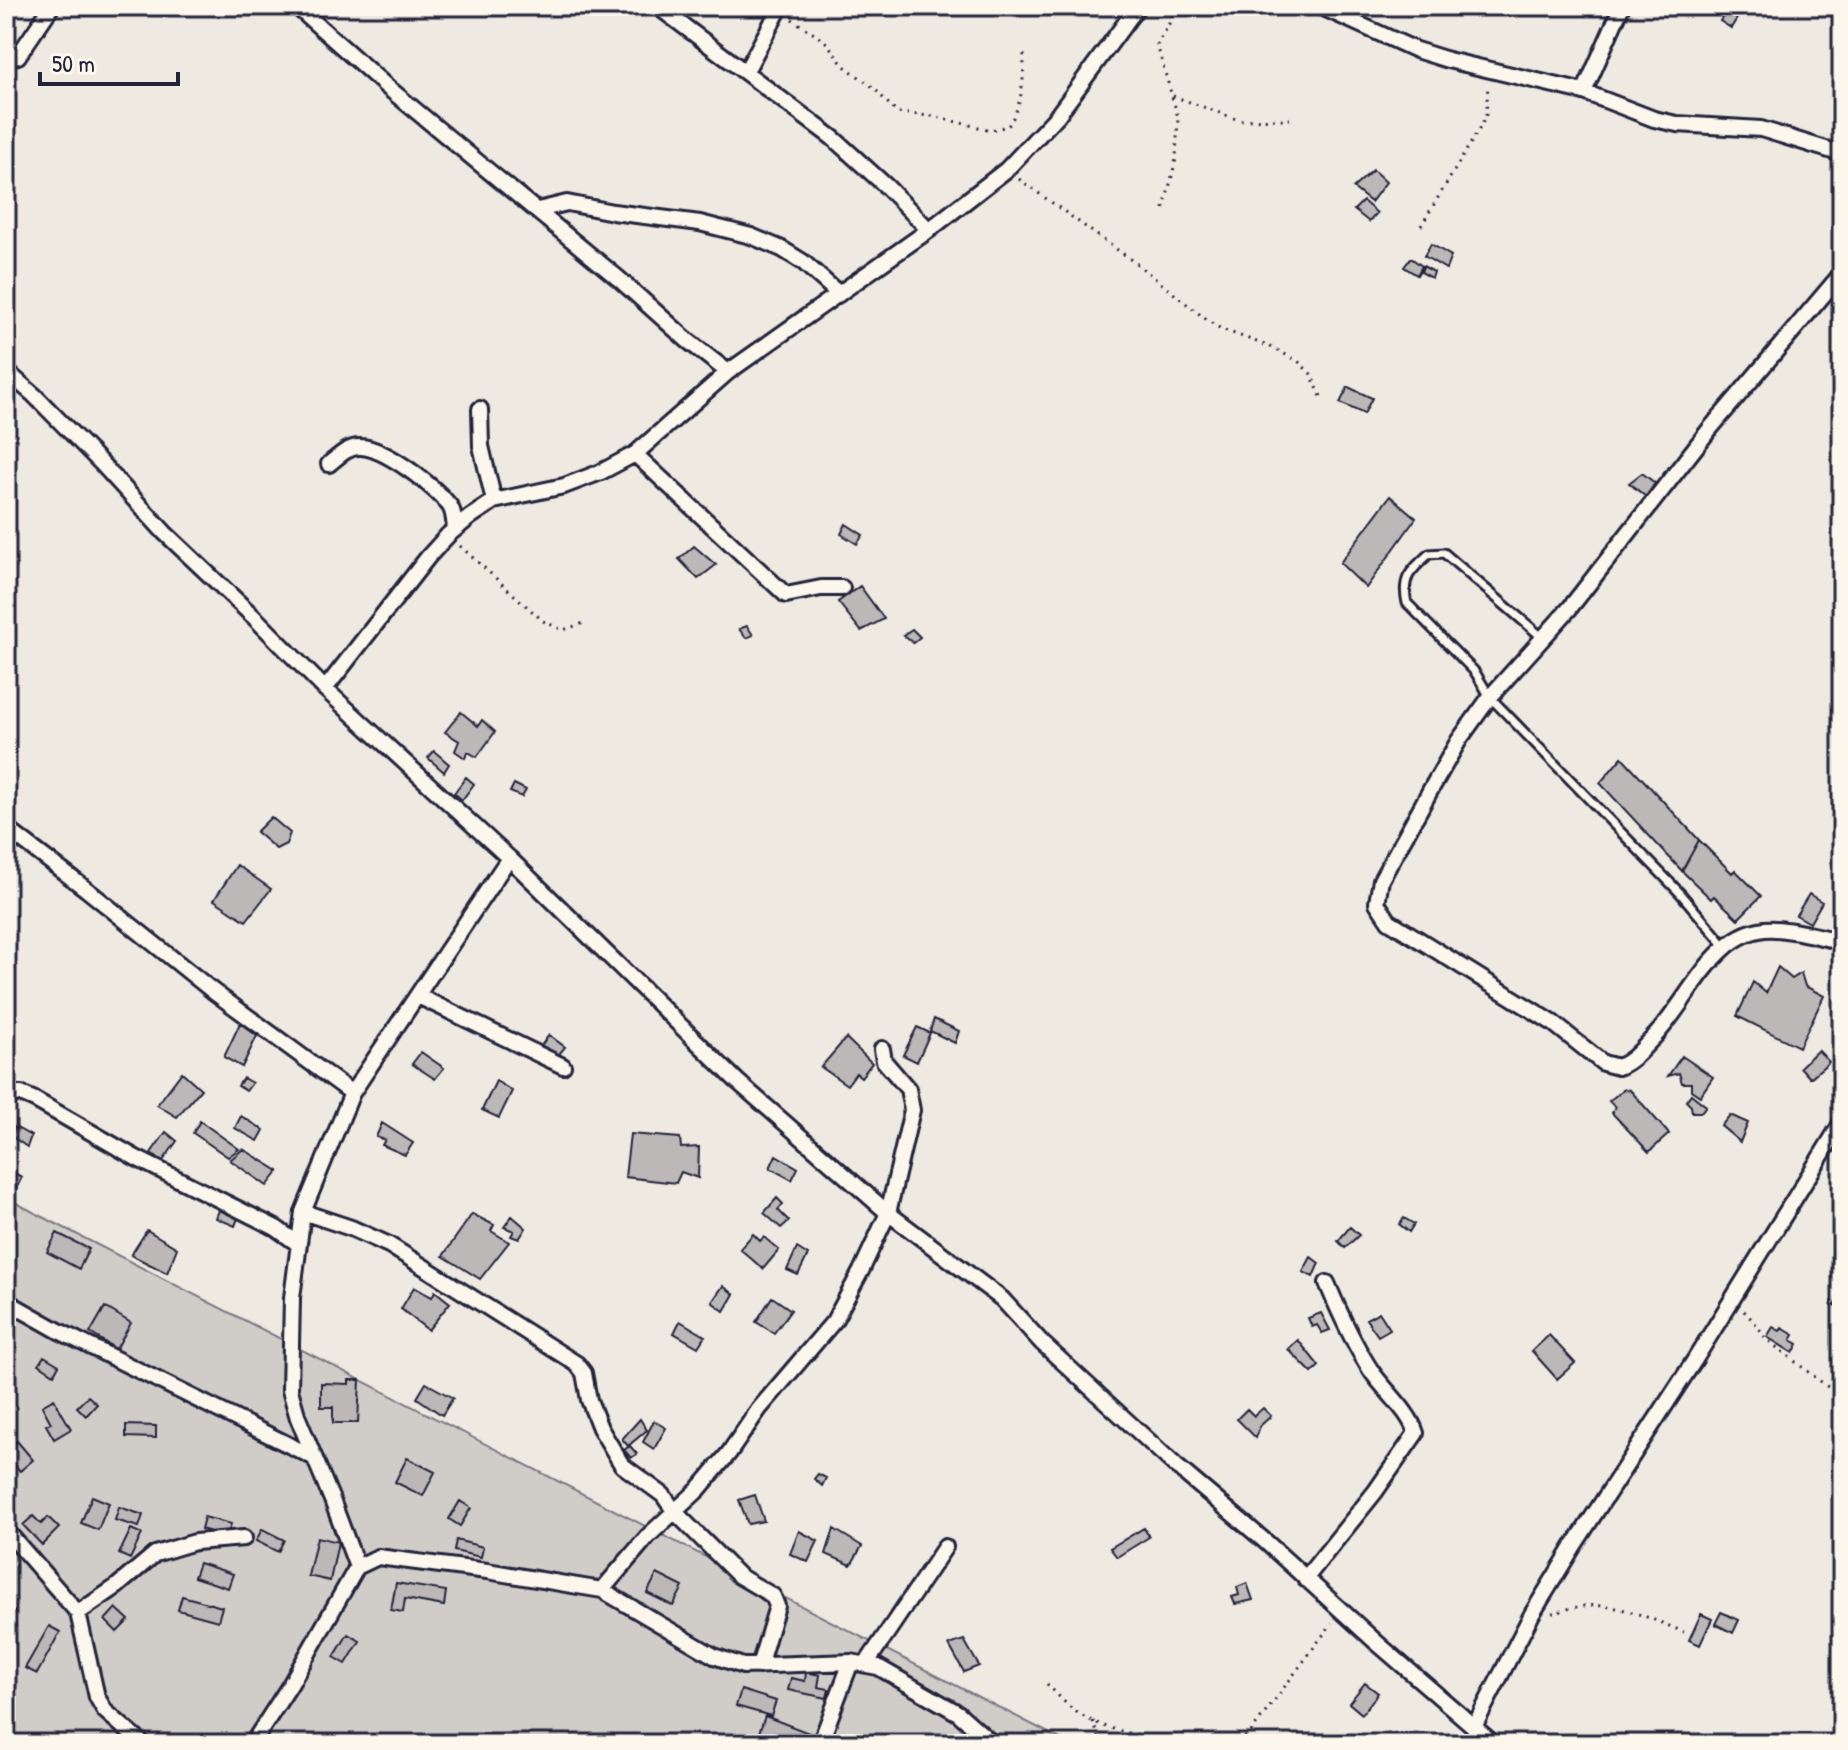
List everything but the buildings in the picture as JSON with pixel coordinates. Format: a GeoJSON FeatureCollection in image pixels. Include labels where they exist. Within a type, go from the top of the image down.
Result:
{"type":"FeatureCollection","features":[{"type":"Feature","properties":{"kind":"street"},"geometry":{"type":"LineString","coordinates":[[6,54],[18,56],[52,6]]}},
{"type":"Feature","properties":{"kind":"street"},"geometry":{"type":"LineString","coordinates":[[296,6],[386,86],[728,372]]}},
{"type":"Feature","properties":{"kind":"street"},"geometry":{"type":"LineString","coordinates":[[657,6],[833,138],[929,230]]}},
{"type":"Feature","properties":{"kind":"street"},"geometry":{"type":"LineString","coordinates":[[325,689],[452,532],[470,517],[494,501],[564,486],[601,472],[635,454],[728,372],[929,230],[1006,170],[1057,116],[1138,6]]}},
{"type":"Feature","properties":{"kind":"street"},"geometry":{"type":"LineString","coordinates":[[1319,6],[1416,50],[1584,92],[1654,119],[1677,124],[1761,129],[1842,154]]}},
{"type":"Feature","properties":{"kind":"street"},"geometry":{"type":"LineString","coordinates":[[1584,92],[1622,6]]}},
{"type":"Feature","properties":{"kind":"street"},"geometry":{"type":"LineString","coordinates":[[746,71],[780,8]]}},
{"type":"Feature","properties":{"kind":"street"},"geometry":{"type":"LineString","coordinates":[[538,210],[567,203],[700,223],[751,236],[803,262],[839,294]]}},
{"type":"Feature","properties":{"kind":"street"},"geometry":{"type":"LineString","coordinates":[[1842,273],[1709,430],[1543,638],[1490,697],[1459,740],[1381,880],[1377,903],[1389,921],[1553,1023],[1603,1063],[1618,1067],[1627,1064],[1660,1031],[1725,946],[1747,933],[1773,929],[1842,942]]}},
{"type":"Feature","properties":{"kind":"street"},"geometry":{"type":"LineString","coordinates":[[6,371],[34,395],[165,533],[325,689],[509,858],[737,1081],[888,1213],[1002,1299],[1042,1343],[1176,1466],[1493,1743]]}},
{"type":"Feature","properties":{"kind":"street"},"geometry":{"type":"LineString","coordinates":[[480,409],[481,446],[494,501]]}},
{"type":"Feature","properties":{"kind":"street"},"geometry":{"type":"LineString","coordinates":[[329,464],[353,448],[373,450],[413,473],[451,507],[470,517]]}},
{"type":"Feature","properties":{"kind":"street"},"geometry":{"type":"LineString","coordinates":[[635,454],[786,595],[821,588],[842,588]]}},
{"type":"Feature","properties":{"kind":"street"},"geometry":{"type":"LineString","coordinates":[[451,507],[452,532]]}},
{"type":"Feature","properties":{"kind":"street"},"geometry":{"type":"LineString","coordinates":[[6,828],[230,1005],[352,1093]]}},
{"type":"Feature","properties":{"kind":"street"},"geometry":{"type":"LineString","coordinates":[[357,1567],[290,1390],[292,1298],[303,1212],[352,1093],[509,858]]}},
{"type":"Feature","properties":{"kind":"street"},"geometry":{"type":"LineString","coordinates":[[418,996],[563,1066]]}},
{"type":"Feature","properties":{"kind":"street"},"geometry":{"type":"LineString","coordinates":[[602,1590],[648,1536],[698,1490],[729,1453],[759,1409],[834,1321],[888,1213],[912,1110],[908,1089],[884,1061],[882,1049]]}},
{"type":"Feature","properties":{"kind":"street"},"geometry":{"type":"LineString","coordinates":[[6,1094],[21,1094],[35,1100],[136,1158],[276,1228],[297,1243]]}},
{"type":"Feature","properties":{"kind":"street"},"geometry":{"type":"LineString","coordinates":[[1474,1727],[1532,1614],[1842,1122]]}},
{"type":"Feature","properties":{"kind":"street"},"geometry":{"type":"LineString","coordinates":[[303,1212],[389,1245],[577,1364],[584,1373],[589,1400],[612,1452],[632,1474],[663,1495],[675,1512],[739,1576],[773,1596],[776,1601],[773,1622],[759,1666]]}},
{"type":"Feature","properties":{"kind":"street"},"geometry":{"type":"LineString","coordinates":[[1305,1579],[1375,1492],[1416,1433],[1356,1345],[1327,1283]]}},
{"type":"Feature","properties":{"kind":"street"},"geometry":{"type":"LineString","coordinates":[[6,1301],[71,1338],[313,1457]]}},
{"type":"Feature","properties":{"kind":"street"},"geometry":{"type":"LineString","coordinates":[[6,1530],[78,1613],[97,1697],[110,1717],[143,1744]]}},
{"type":"Feature","properties":{"kind":"street"},"geometry":{"type":"LineString","coordinates":[[78,1613],[116,1587],[155,1554],[195,1542],[244,1538]]}},
{"type":"Feature","properties":{"kind":"street"},"geometry":{"type":"LineString","coordinates":[[820,1744],[858,1663],[945,1547]]}},
{"type":"Feature","properties":{"kind":"street"},"geometry":{"type":"LineString","coordinates":[[252,1744],[290,1685],[357,1567],[369,1559],[387,1558],[602,1590],[714,1656],[743,1666],[858,1663],[898,1677],[958,1713],[993,1744]]}},
{"type":"Feature","properties":{"kind":"lane"},"geometry":{"type":"LineString","coordinates":[[1543,638],[1444,553],[1429,554],[1407,578],[1404,589],[1407,603],[1475,672],[1490,697],[1681,894],[1725,946]]}},
{"type":"Feature","properties":{"kind":"path"},"geometry":{"type":"LineString","coordinates":[[1164,209],[1178,144],[1178,117],[1157,45],[1179,6]]}},
{"type":"Feature","properties":{"kind":"path"},"geometry":{"type":"LineString","coordinates":[[780,8],[827,43],[843,65],[874,88],[894,111],[991,130],[1008,126],[1015,112],[1024,83],[1024,51]]}},
{"type":"Feature","properties":{"kind":"path"},"geometry":{"type":"LineString","coordinates":[[1421,226],[1486,115],[1489,69]]}},
{"type":"Feature","properties":{"kind":"path"},"geometry":{"type":"LineString","coordinates":[[1173,96],[1239,120],[1290,119]]}},
{"type":"Feature","properties":{"kind":"path"},"geometry":{"type":"LineString","coordinates":[[1006,170],[1137,264],[1207,320],[1221,329],[1273,348],[1298,361],[1311,374],[1323,401]]}},
{"type":"Feature","properties":{"kind":"path"},"geometry":{"type":"LineString","coordinates":[[452,532],[543,621],[563,630],[584,623]]}},
{"type":"Feature","properties":{"kind":"path"},"geometry":{"type":"LineString","coordinates":[[1732,1300],[1757,1325],[1766,1339],[1842,1398]]}},
{"type":"Feature","properties":{"kind":"path"},"geometry":{"type":"LineString","coordinates":[[1532,1614],[1548,1614],[1578,1607],[1609,1607],[1626,1610],[1684,1632]]}},
{"type":"Feature","properties":{"kind":"path"},"geometry":{"type":"LineString","coordinates":[[1222,1744],[1240,1741],[1251,1732],[1341,1610]]}},
{"type":"Feature","properties":{"kind":"path"},"geometry":{"type":"LineString","coordinates":[[1047,1684],[1071,1708],[1093,1721],[1131,1733],[1193,1744]]}},
{"type":"Feature","properties":{"kind":"path"},"geometry":{"type":"LineString","coordinates":[[1093,1721],[1101,1744]]}},
{"type":"Feature","properties":{"kind":"shaded area"},"geometry":{"type":"Polygon","coordinates":[[[6,1198],[1070,1744],[6,1744],[6,1198]]]}}]}
